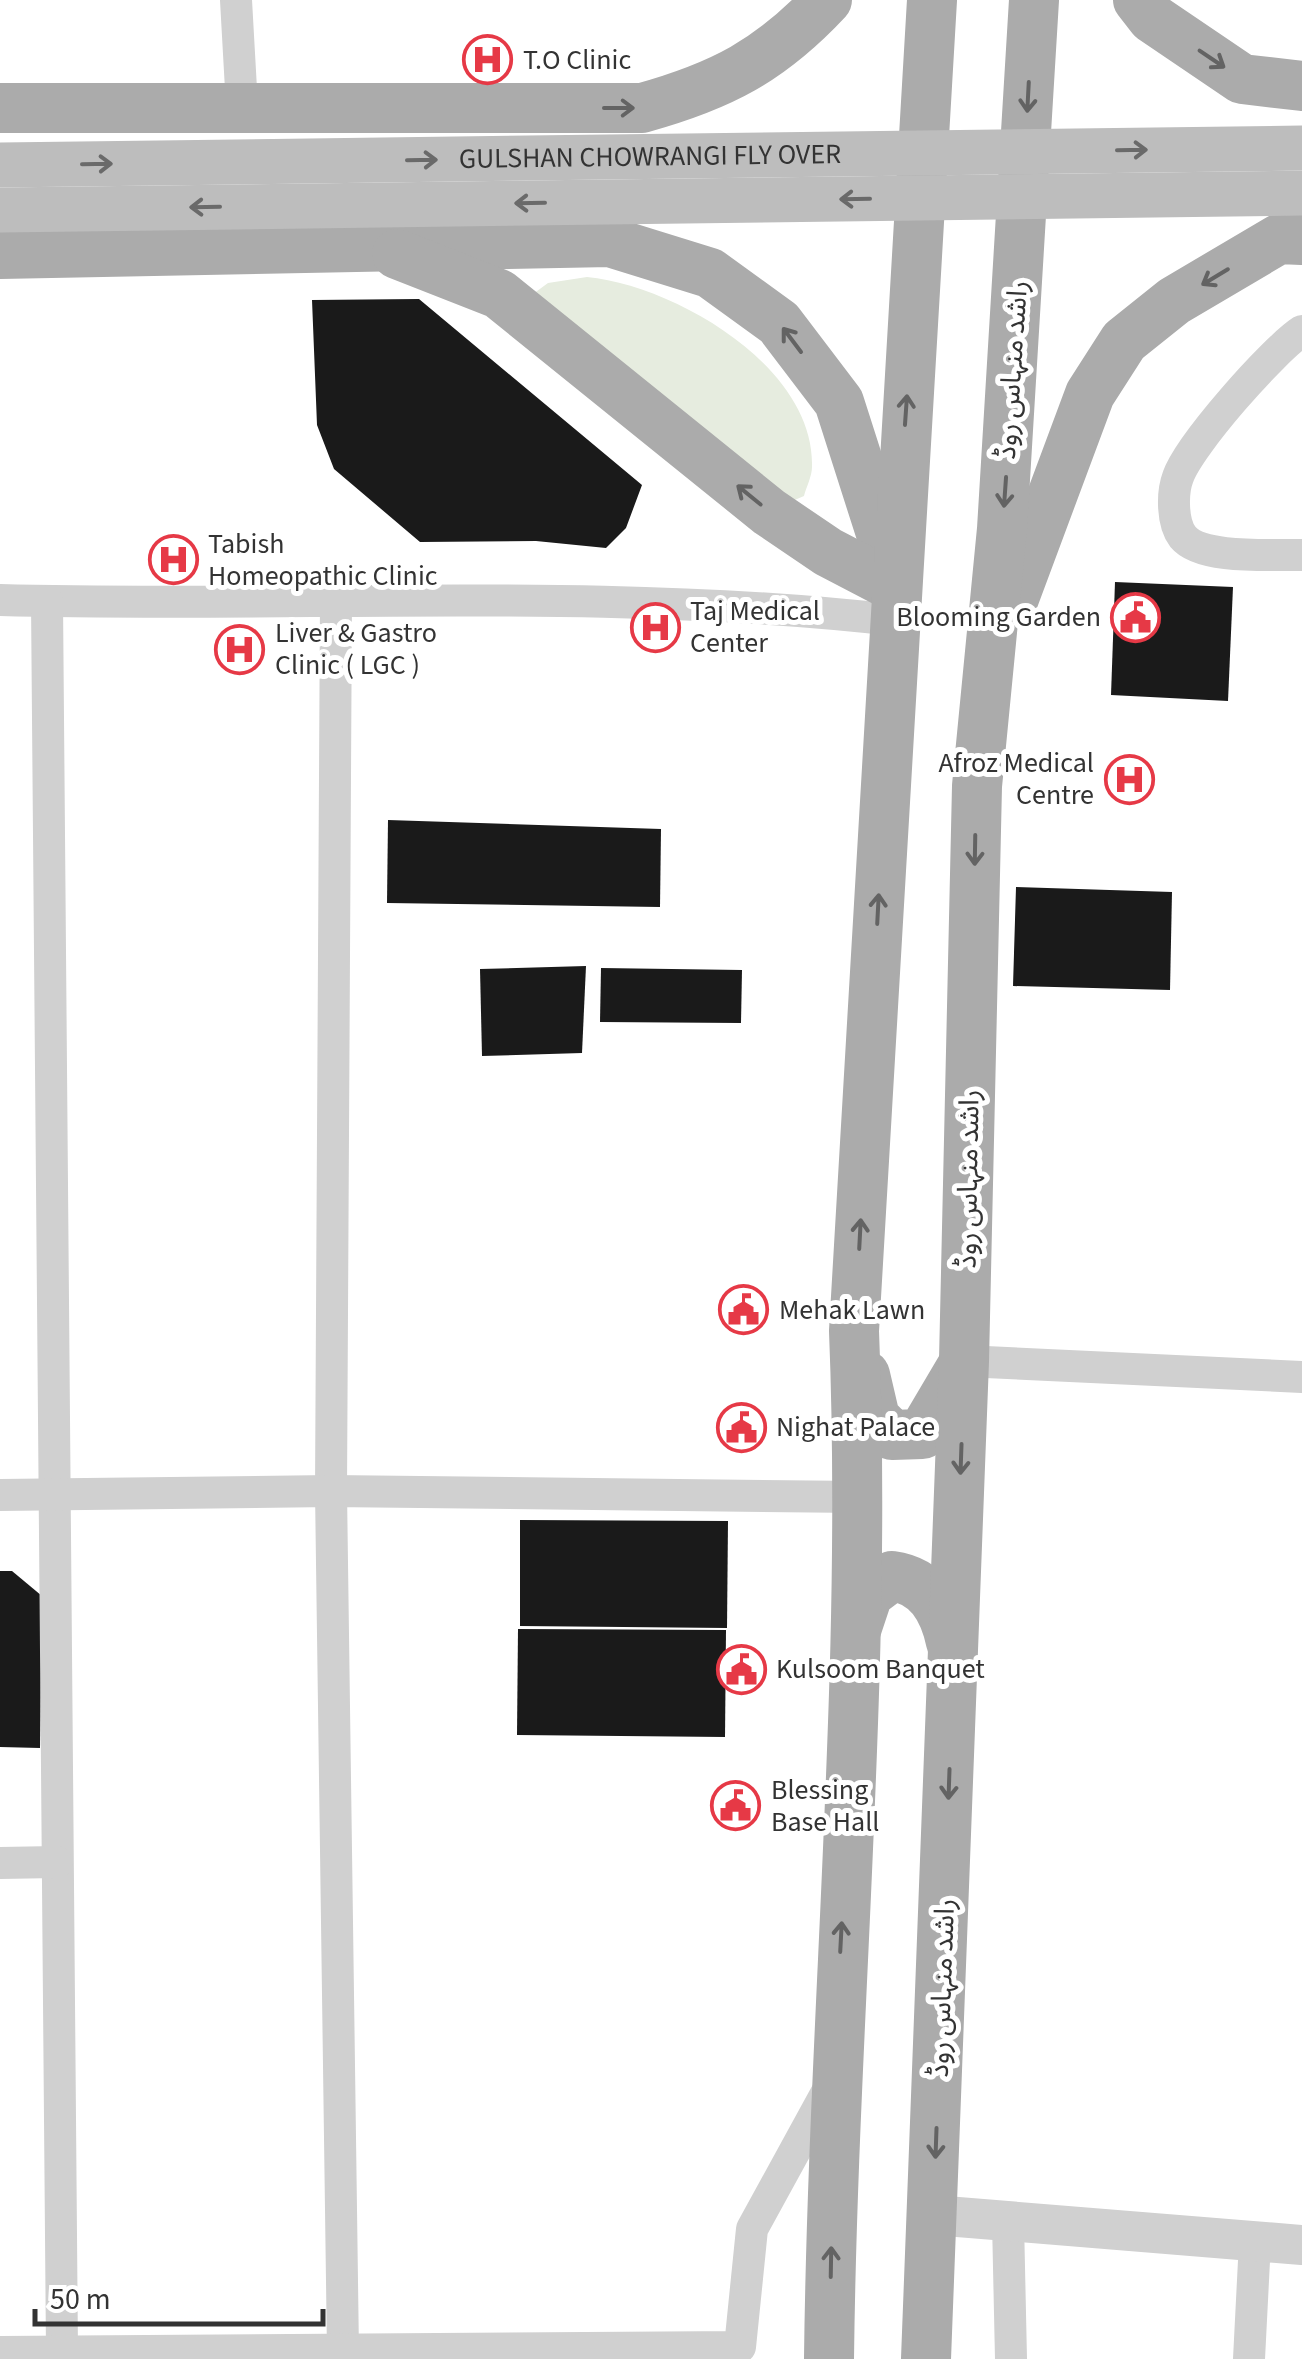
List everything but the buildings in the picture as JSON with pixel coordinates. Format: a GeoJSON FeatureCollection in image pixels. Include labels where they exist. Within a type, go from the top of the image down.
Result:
{"type":"FeatureCollection","features":[{"type":"Feature","properties":{"kind":"main road"},"geometry":{"type":"LineString","coordinates":[[0,108],[642,108],[700,92],[749,69],[797,32],[827,0]]}},
{"type":"Feature","properties":{"kind":"main road"},"geometry":{"type":"LineString","coordinates":[[829,2359],[834,2079],[861,1498],[854,1331],[932,0]]}},
{"type":"Feature","properties":{"kind":"main road","name":"راشد منہاس روڈ"},"geometry":{"type":"LineString","coordinates":[[926,2359],[964,1362],[977,786],[1002,528],[1034,0]]}},
{"type":"Feature","properties":{"kind":"main road"},"geometry":{"type":"LineString","coordinates":[[1138,0],[1152,18],[1242,79],[1302,86]]}},
{"type":"Feature","properties":{"kind":"main road","name":"GULSHAN CHOWRANGI FLY OVER"},"geometry":{"type":"LineString","coordinates":[[0,166],[1302,148]]}},
{"type":"Feature","properties":{"kind":"main road","name":"GULSHAN CHOWRANGI FLY OVER"},"geometry":{"type":"LineString","coordinates":[[0,210],[1302,193]]}},
{"type":"Feature","properties":{"kind":"main road"},"geometry":{"type":"LineString","coordinates":[[988,669],[1090,394],[1124,340],[1174,301],[1278,240],[1302,240]]}},
{"type":"Feature","properties":{"kind":"main road"},"geometry":{"type":"LineString","coordinates":[[0,254],[610,242],[710,274],[779,323],[839,402],[895,604]]}},
{"type":"Feature","properties":{"kind":"main road"},"geometry":{"type":"LineString","coordinates":[[371,244],[500,294],[769,512],[895,604]]}},
{"type":"Feature","properties":{"kind":"main road"},"geometry":{"type":"LineString","coordinates":[[854,1331],[875,1418],[892,1435],[922,1434],[964,1362]]}},
{"type":"Feature","properties":{"kind":"main road"},"geometry":{"type":"LineString","coordinates":[[856,1630],[872,1589],[892,1576],[906,1578],[931,1594],[954,1654]]}},
{"type":"Feature","properties":{"kind":"street"},"geometry":{"type":"LineString","coordinates":[[236,0],[242,107]]}},
{"type":"Feature","properties":{"kind":"street"},"geometry":{"type":"LineString","coordinates":[[1302,331],[1219,417],[1178,476],[1174,514],[1184,537],[1205,551],[1302,555]]}},
{"type":"Feature","properties":{"kind":"street"},"geometry":{"type":"LineString","coordinates":[[0,600],[336,598],[895,604]]}},
{"type":"Feature","properties":{"kind":"street"},"geometry":{"type":"LineString","coordinates":[[336,598],[331,1491],[343,2352]]}},
{"type":"Feature","properties":{"kind":"street"},"geometry":{"type":"LineString","coordinates":[[47,601],[62,2352]]}},
{"type":"Feature","properties":{"kind":"street"},"geometry":{"type":"LineString","coordinates":[[964,1362],[1302,1377]]}},
{"type":"Feature","properties":{"kind":"street"},"geometry":{"type":"LineString","coordinates":[[0,1495],[331,1491],[861,1498]]}},
{"type":"Feature","properties":{"kind":"street"},"geometry":{"type":"LineString","coordinates":[[0,1862],[57,1862]]}},
{"type":"Feature","properties":{"kind":"street"},"geometry":{"type":"LineString","coordinates":[[0,2352],[740,2353],[752,2228],[834,2079]]}},
{"type":"Feature","properties":{"kind":"street"},"geometry":{"type":"LineString","coordinates":[[934,2214],[1302,2245]]}},
{"type":"Feature","properties":{"kind":"street"},"geometry":{"type":"LineString","coordinates":[[1008,2221],[1012,2359]]}},
{"type":"Feature","properties":{"kind":"street"},"geometry":{"type":"LineString","coordinates":[[1249,2359],[1256,2241]]}},
{"type":"Feature","properties":{"kind":"shaded area"},"geometry":{"type":"Polygon","coordinates":[[[587,277],[621,283],[697,314],[733,337],[765,365],[790,396],[807,430],[812,467],[804,496],[783,505],[533,294],[548,283],[587,277]]]}},
{"type":"Feature","properties":{"kind":"place","name":"T.O Clinic"},"geometry":{"type":"Point","coordinates":[488,60]}},
{"type":"Feature","properties":{"kind":"place","name":"Tabish Homeopathic Clinic"},"geometry":{"type":"Point","coordinates":[173,560]}},
{"type":"Feature","properties":{"kind":"place","name":"Blooming Garden"},"geometry":{"type":"Point","coordinates":[1136,617]}},
{"type":"Feature","properties":{"kind":"place","name":"Taj Medical Center"},"geometry":{"type":"Point","coordinates":[655,627]}},
{"type":"Feature","properties":{"kind":"place","name":"Liver & Gastro Clinic ( LGC )"},"geometry":{"type":"Point","coordinates":[240,649]}},
{"type":"Feature","properties":{"kind":"place","name":"Afroz Medical Centre"},"geometry":{"type":"Point","coordinates":[1129,779]}},
{"type":"Feature","properties":{"kind":"place","name":"Mehak Lawn"},"geometry":{"type":"Point","coordinates":[744,1310]}},
{"type":"Feature","properties":{"kind":"place","name":"Nighat Palace"},"geometry":{"type":"Point","coordinates":[741,1427]}},
{"type":"Feature","properties":{"kind":"place","name":"Kulsoom Banquet"},"geometry":{"type":"Point","coordinates":[741,1669]}},
{"type":"Feature","properties":{"kind":"place","name":"Blessing Base Hall"},"geometry":{"type":"Point","coordinates":[736,1806]}}]}
